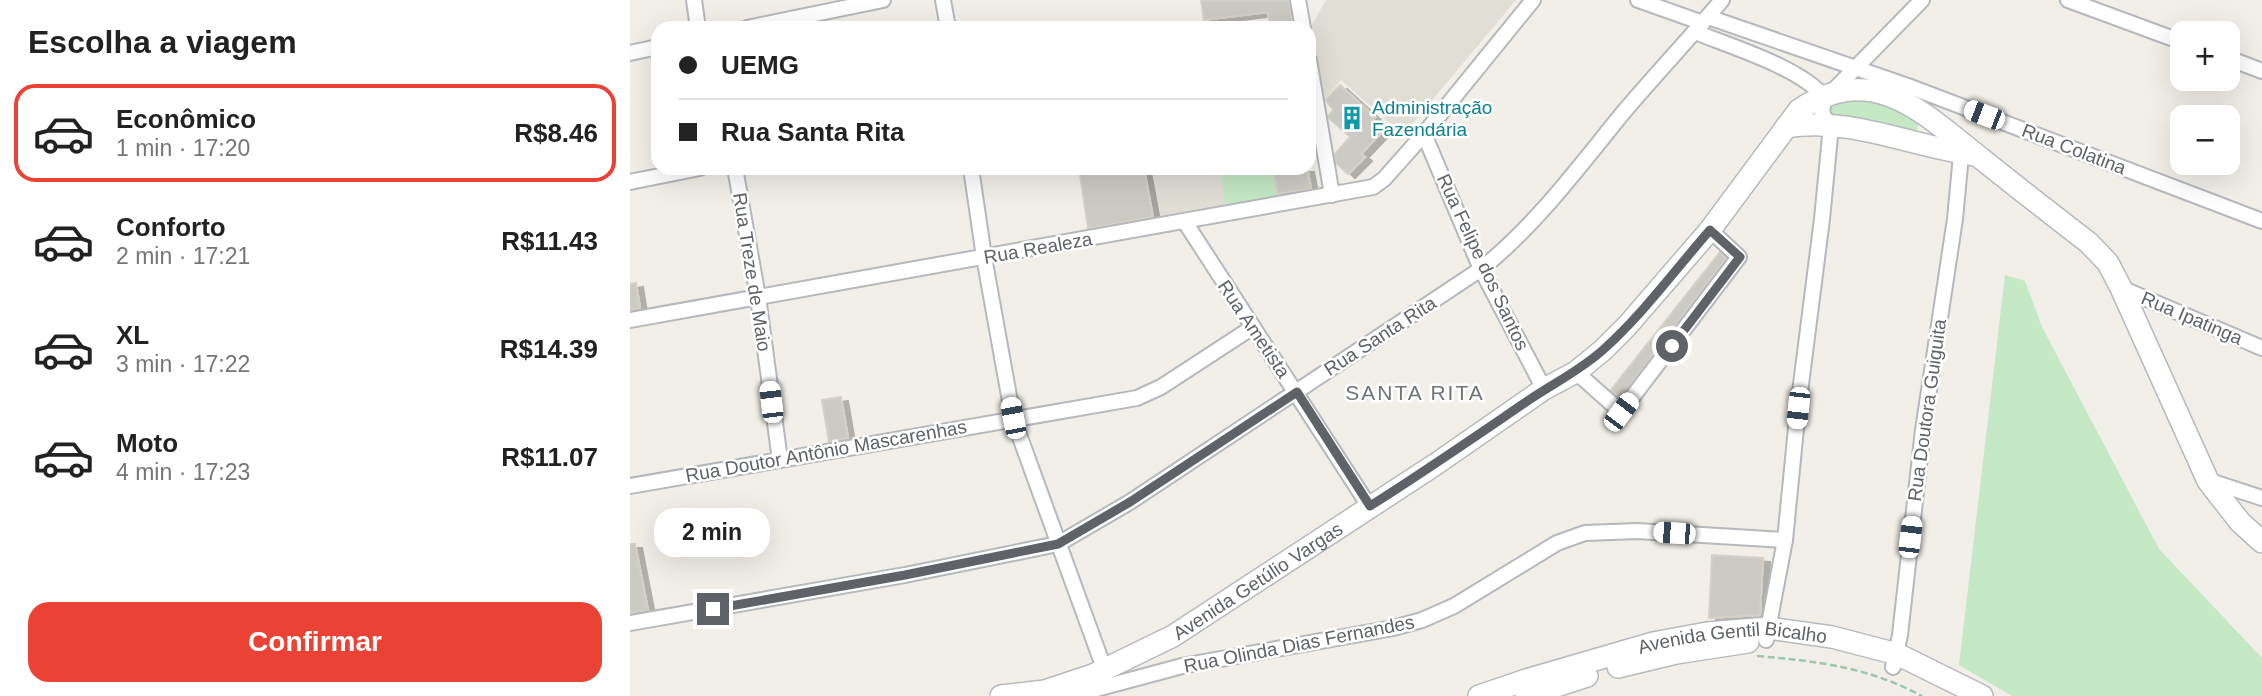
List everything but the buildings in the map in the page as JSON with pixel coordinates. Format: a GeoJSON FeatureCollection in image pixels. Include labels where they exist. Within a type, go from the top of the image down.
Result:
{"type":"FeatureCollection","features":[{"type":"Feature","properties":{"kind":"street"},"geometry":{"type":"LineString","coordinates":[[694,0],[697,21]]}},
{"type":"Feature","properties":{"kind":"street"},"geometry":{"type":"LineString","coordinates":[[781,21],[883,0]]}},
{"type":"Feature","properties":{"kind":"street"},"geometry":{"type":"LineString","coordinates":[[943,0],[947,21]]}},
{"type":"Feature","properties":{"kind":"street"},"geometry":{"type":"LineString","coordinates":[[1298,0],[1302,21]]}},
{"type":"Feature","properties":{"kind":"street","name":"Rua Realeza"},"geometry":{"type":"LineString","coordinates":[[630,320],[1373,187],[1384,179],[1424,134],[1533,0]]}},
{"type":"Feature","properties":{"kind":"street"},"geometry":{"type":"LineString","coordinates":[[1638,0],[1702,24],[1800,76],[1828,95],[1859,89],[1878,92],[1922,111],[1967,150],[2089,243],[2108,263],[2121,288],[2208,481],[2240,522],[2262,542]]}},
{"type":"Feature","properties":{"kind":"street","name":"Rua Santa Rita"},"geometry":{"type":"LineString","coordinates":[[630,624],[905,575],[1058,544],[1130,502],[1482,270],[1510,246],[1535,219],[1627,108],[1722,0]]}},
{"type":"Feature","properties":{"kind":"street"},"geometry":{"type":"LineString","coordinates":[[1763,641],[1785,540],[1798,408],[1822,219],[1831,126],[1822,114],[1828,95],[1922,0]]}},
{"type":"Feature","properties":{"kind":"street"},"geometry":{"type":"LineString","coordinates":[[2068,0],[2170,38]]}},
{"type":"Feature","properties":{"kind":"street","name":"Rua Colatina"},"geometry":{"type":"LineString","coordinates":[[1702,24],[1908,86],[2262,221]]}},
{"type":"Feature","properties":{"kind":"street"},"geometry":{"type":"LineString","coordinates":[[630,53],[651,48]]}},
{"type":"Feature","properties":{"kind":"street"},"geometry":{"type":"LineString","coordinates":[[2240,63],[2262,71]]}},
{"type":"Feature","properties":{"kind":"street"},"geometry":{"type":"LineString","coordinates":[[1908,86],[1922,111],[1923,130],[1916,142]]}},
{"type":"Feature","properties":{"kind":"street","name":"Avenida Getúlio Vargas"},"geometry":{"type":"LineString","coordinates":[[1001,696],[1045,691],[1099,679],[1173,636],[1436,464],[1544,389],[1576,372],[1627,326],[1710,230],[1800,110],[1828,95]]}},
{"type":"Feature","properties":{"kind":"street"},"geometry":{"type":"LineString","coordinates":[[1316,102],[1332,195]]}},
{"type":"Feature","properties":{"kind":"street"},"geometry":{"type":"LineString","coordinates":[[1786,127],[1805,124],[1831,126],[1967,150]]}},
{"type":"Feature","properties":{"kind":"street","name":"Rua Felipe dos Santos"},"geometry":{"type":"LineString","coordinates":[[1424,134],[1482,270],[1544,389]]}},
{"type":"Feature","properties":{"kind":"street","name":"Rua Doutora Guiguita"},"geometry":{"type":"LineString","coordinates":[[1895,660],[1923,430],[1967,150]]}},
{"type":"Feature","properties":{"kind":"street"},"geometry":{"type":"LineString","coordinates":[[630,182],[665,175]]}},
{"type":"Feature","properties":{"kind":"street","name":"Rua Treze de Maio"},"geometry":{"type":"LineString","coordinates":[[736,175],[758,297],[780,460]]}},
{"type":"Feature","properties":{"kind":"street"},"geometry":{"type":"LineString","coordinates":[[972,175],[1013,418],[1058,544],[1099,679]]}},
{"type":"Feature","properties":{"kind":"street","name":"Rua Ametista"},"geometry":{"type":"LineString","coordinates":[[1185,222],[1370,506]]}},
{"type":"Feature","properties":{"kind":"street"},"geometry":{"type":"LineString","coordinates":[[1576,372],[1621,412],[1740,257],[1710,230]]}},
{"type":"Feature","properties":{"kind":"street","name":"Rua Ipatinga"},"geometry":{"type":"LineString","coordinates":[[2121,288],[2262,348]]}},
{"type":"Feature","properties":{"kind":"street","name":"Rua Doutor Antônio Mascarenhas"},"geometry":{"type":"LineString","coordinates":[[630,486],[1137,398],[1160,387],[1253,327]]}},
{"type":"Feature","properties":{"kind":"street"},"geometry":{"type":"LineString","coordinates":[[2208,481],[2262,498]]}},
{"type":"Feature","properties":{"kind":"street","name":"Rua Olinda Dias Fernandes"},"geometry":{"type":"LineString","coordinates":[[1099,679],[1394,628],[1422,620],[1454,606],[1557,543],[1585,533],[1637,531],[1785,540]]}},
{"type":"Feature","properties":{"kind":"street","name":"Avenida Gentil Bicalho"},"geometry":{"type":"LineString","coordinates":[[1479,696],[1653,643],[1707,633],[1763,641]]}},
{"type":"Feature","properties":{"kind":"street","name":"Avenida Gentil Bicalho"},"geometry":{"type":"LineString","coordinates":[[1525,696],[1606,670],[1676,653],[1763,641],[1832,638],[1895,660],[1982,696]]}},
{"type":"Feature","properties":{"kind":"street","name":"Avenida Gentil Bicalho"},"geometry":{"type":"LineString","coordinates":[[1895,660],[1956,696]]}},
{"type":"Feature","properties":{"kind":"path"},"geometry":{"type":"LineString","coordinates":[[1763,641],[1850,667],[1922,696]]}},
{"type":"Feature","properties":{"kind":"shaded area"},"geometry":{"type":"Polygon","coordinates":[[[1326,0],[1516,0],[1403,135],[1341,80],[1324,101],[1316,63],[1314,21],[1326,0]]]}},
{"type":"Feature","properties":{"kind":"shaded area"},"geometry":{"type":"Polygon","coordinates":[[[1145,175],[1274,175],[1278,196],[1153,217],[1145,175]]]}},
{"type":"Feature","properties":{"kind":"green space"},"geometry":{"type":"Polygon","coordinates":[[[1833,97],[1892,103],[1918,123],[1918,129],[1914,132],[1830,118],[1827,110],[1833,97]]]}},
{"type":"Feature","properties":{"kind":"green space"},"geometry":{"type":"Polygon","coordinates":[[[1222,175],[1274,175],[1278,196],[1225,204],[1222,175]]]}},
{"type":"Feature","properties":{"kind":"green space"},"geometry":{"type":"Polygon","coordinates":[[[2005,275],[2025,281],[2042,327],[2159,549],[2262,658],[2262,696],[2012,696],[1959,665],[2005,275]]]}},
{"type":"Feature","properties":{"kind":"place","name":"Administração Fazendária"},"geometry":{"type":"Point","coordinates":[1352,118]}},
{"type":"Feature","properties":{"kind":"district","name":"SANTA RITA"},"geometry":{"type":"Point","coordinates":[1415,392]}},
{"type":"Feature","properties":{"kind":"route"},"geometry":{"type":"LineString","coordinates":[[713,609],[905,575],[1058,544],[1130,502],[1297,392],[1370,506],[1544,389],[1576,372],[1627,326],[1710,230],[1740,257],[1672,346]]}}]}
